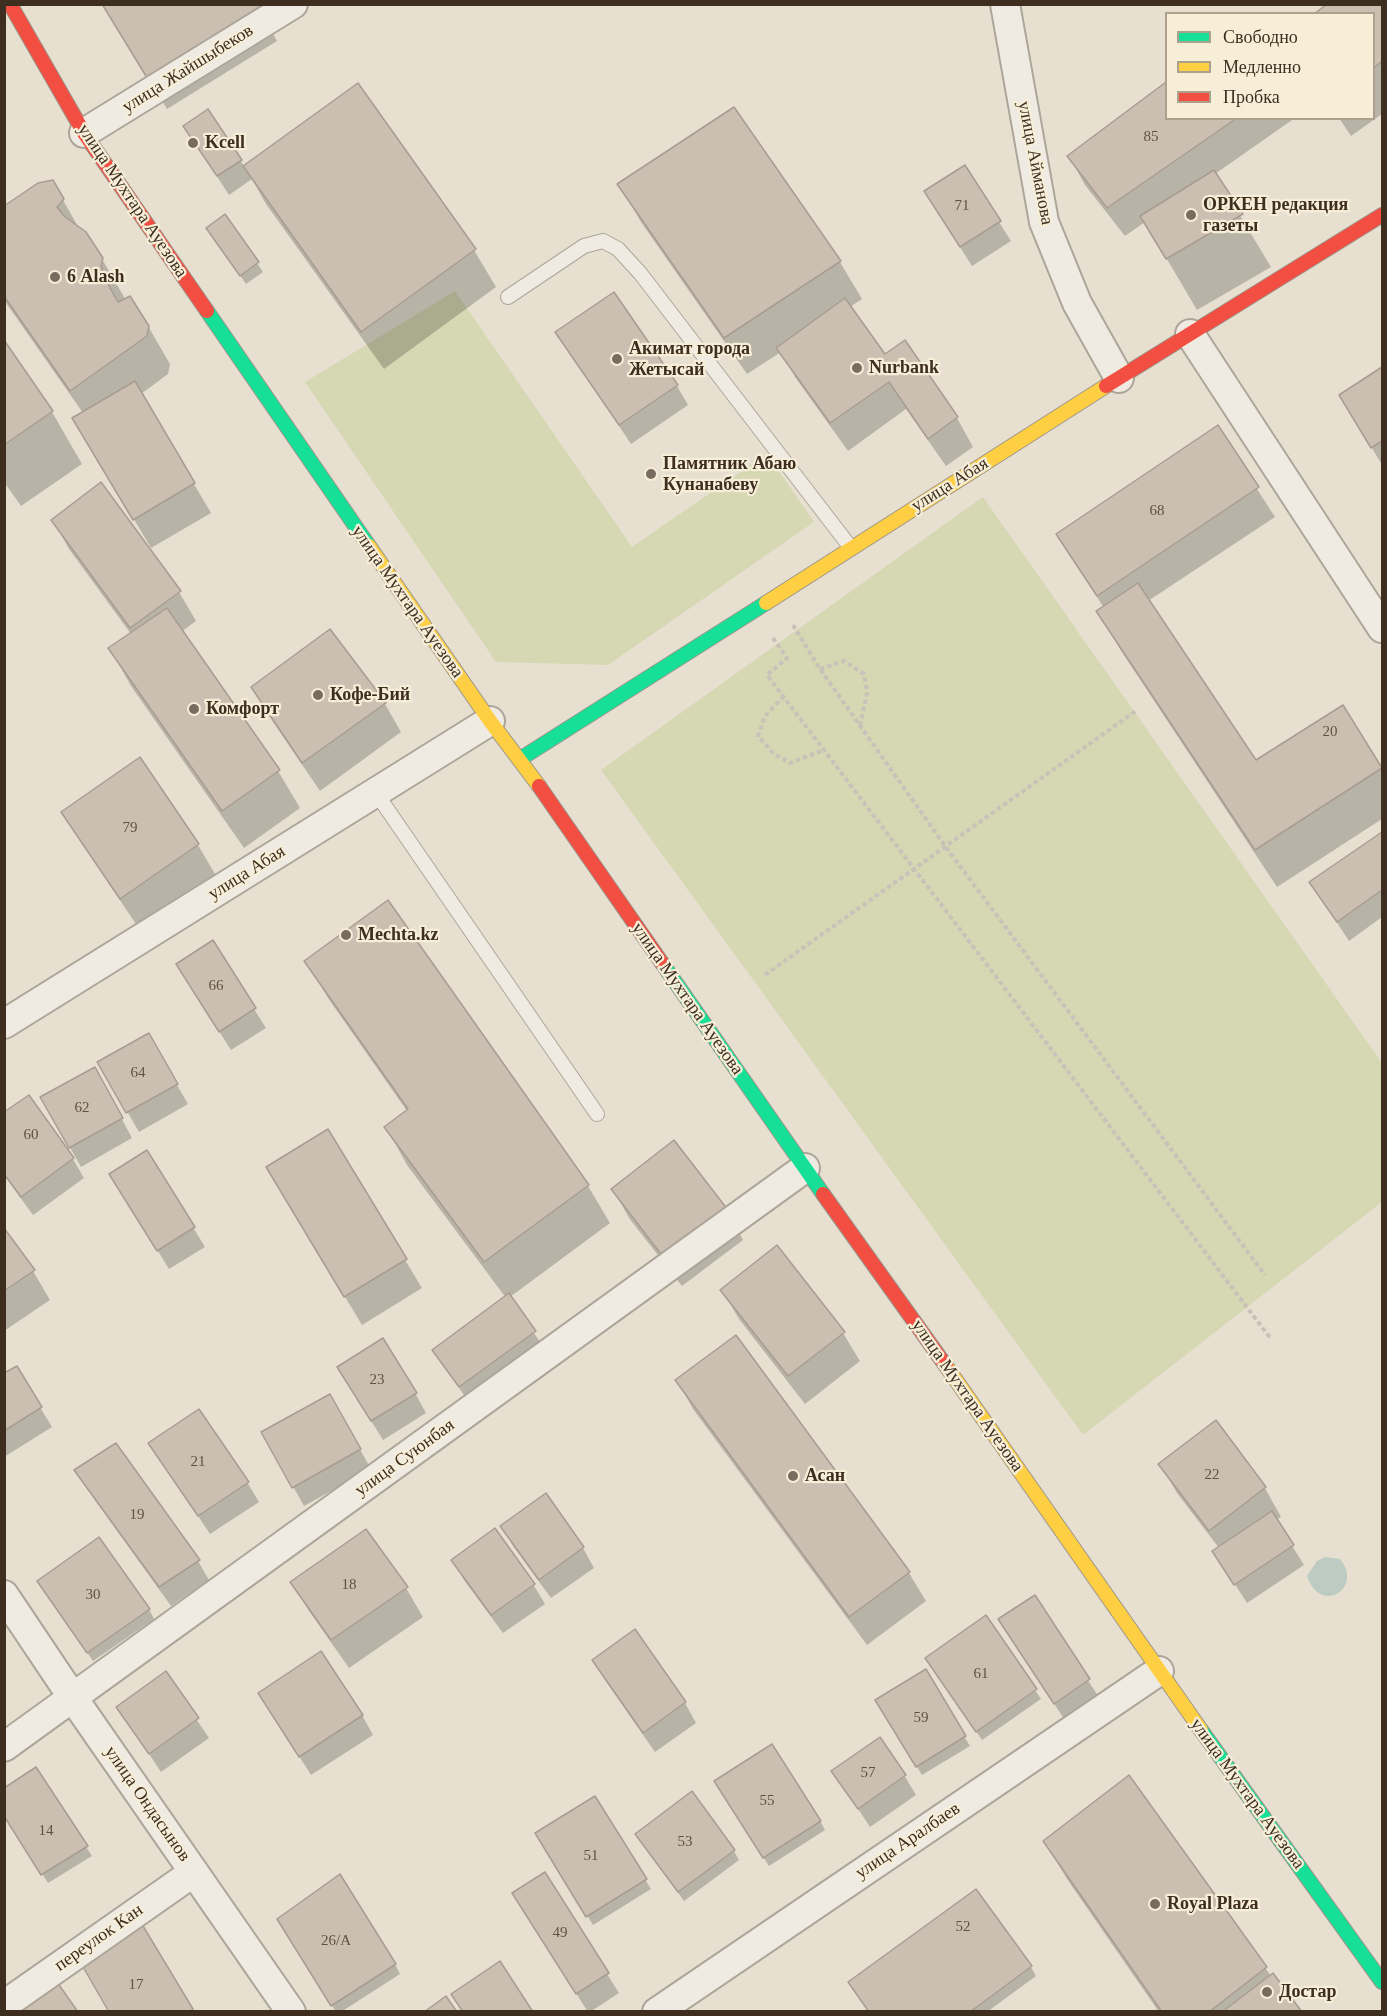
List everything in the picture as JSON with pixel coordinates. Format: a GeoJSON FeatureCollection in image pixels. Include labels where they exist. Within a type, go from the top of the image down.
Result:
{"type":"FeatureCollection","features":[{"type":"Feature","properties":{"kind":"main road","name":"улица Мухтара Ауезова"},"geometry":{"type":"LineString","coordinates":[[10,4],[84,133],[490,721],[520,759],[1159,1671],[1383,1982]]}},
{"type":"Feature","properties":{"kind":"main road","name":"улица Абая"},"geometry":{"type":"LineString","coordinates":[[520,759],[1119,378],[1383,215]]}},
{"type":"Feature","properties":{"kind":"street","name":"улица Жайшыбеков"},"geometry":{"type":"LineString","coordinates":[[84,133],[293,4]]}},
{"type":"Feature","properties":{"kind":"street","name":"улица Айманова"},"geometry":{"type":"LineString","coordinates":[[1005,4],[1044,222],[1077,303],[1119,378]]}},
{"type":"Feature","properties":{"kind":"street"},"geometry":{"type":"LineString","coordinates":[[1190,334],[1383,628]]}},
{"type":"Feature","properties":{"kind":"street","name":"улица Абая"},"geometry":{"type":"LineString","coordinates":[[4,1024],[490,721]]}},
{"type":"Feature","properties":{"kind":"street","name":"улица Суюнбая"},"geometry":{"type":"LineString","coordinates":[[4,1747],[805,1168]]}},
{"type":"Feature","properties":{"kind":"street","name":"улица Ондасынов"},"geometry":{"type":"LineString","coordinates":[[4,1594],[73,1698],[291,2012]]}},
{"type":"Feature","properties":{"kind":"street","name":"улица Аралбаев"},"geometry":{"type":"LineString","coordinates":[[657,2012],[1159,1671]]}},
{"type":"Feature","properties":{"kind":"street","name":"переулок Кан"},"geometry":{"type":"LineString","coordinates":[[4,2005],[194,1872]]}},
{"type":"Feature","properties":{"kind":"lane"},"geometry":{"type":"LineString","coordinates":[[508,297],[584,246],[603,241],[618,249],[640,273],[851,548]]}},
{"type":"Feature","properties":{"kind":"lane"},"geometry":{"type":"LineString","coordinates":[[376,794],[597,1114]]}},
{"type":"Feature","properties":{"kind":"path"},"geometry":{"type":"LineString","coordinates":[[774,596],[820,669],[945,846],[1265,1275]]}},
{"type":"Feature","properties":{"kind":"path"},"geometry":{"type":"LineString","coordinates":[[753,610],[787,658],[767,675],[1271,1339]]}},
{"type":"Feature","properties":{"kind":"path"},"geometry":{"type":"LineString","coordinates":[[820,669],[844,661],[864,674],[867,693],[860,725]]}},
{"type":"Feature","properties":{"kind":"path"},"geometry":{"type":"LineString","coordinates":[[784,696],[765,716],[758,736],[774,754],[790,763],[824,750]]}},
{"type":"Feature","properties":{"kind":"path"},"geometry":{"type":"LineString","coordinates":[[765,975],[1137,710]]}},
{"type":"Feature","properties":{"kind":"green space"},"geometry":{"type":"Polygon","coordinates":[[[455,291],[632,547],[767,454],[814,522],[608,665],[496,662],[305,382],[455,291]]]}},
{"type":"Feature","properties":{"kind":"green space"},"geometry":{"type":"Polygon","coordinates":[[[983,497],[1382,1063],[1382,1202],[1083,1435],[601,770],[983,497]]]}},
{"type":"Feature","properties":{"kind":"shaded area"},"geometry":{"type":"Polygon","coordinates":[[[1325,1557],[1340,1559],[1346,1569],[1347,1579],[1344,1587],[1338,1593],[1330,1596],[1321,1595],[1313,1588],[1307,1576],[1317,1561],[1325,1557]]]}},
{"type":"Feature","properties":{"kind":"building"},"geometry":{"type":"Polygon","coordinates":[[[102,4],[258,4],[262,12],[149,81],[102,4]]]}},
{"type":"Feature","properties":{"kind":"building"},"geometry":{"type":"Polygon","coordinates":[[[1327,4],[1382,4],[1382,61],[1375,67],[1375,12],[1317,12],[1327,4]]]}},
{"type":"Feature","properties":{"kind":"building"},"geometry":{"type":"Polygon","coordinates":[[[358,83],[476,249],[361,332],[243,166],[358,83]]]}},
{"type":"Feature","properties":{"kind":"building"},"geometry":{"type":"Polygon","coordinates":[[[1165,83],[1165,120],[1234,120],[1107,208],[1067,156],[1165,83]]]}},
{"type":"Feature","properties":{"kind":"building"},"geometry":{"type":"Polygon","coordinates":[[[734,107],[841,261],[724,338],[617,184],[734,107]]]}},
{"type":"Feature","properties":{"kind":"building"},"geometry":{"type":"Polygon","coordinates":[[[208,109],[242,160],[217,176],[183,126],[208,109]]]}},
{"type":"Feature","properties":{"kind":"building"},"geometry":{"type":"Polygon","coordinates":[[[965,165],[1001,221],[960,247],[924,191],[965,165]]]}},
{"type":"Feature","properties":{"kind":"building","name":"ОРКЕН редакция газеты"},"geometry":{"type":"Polygon","coordinates":[[[1214,170],[1243,214],[1166,259],[1140,216],[1214,170]]]}},
{"type":"Feature","properties":{"kind":"building","name":"6 Alash"},"geometry":{"type":"Polygon","coordinates":[[[53,180],[64,199],[57,207],[64,216],[86,232],[103,258],[101,266],[118,302],[130,296],[149,326],[147,336],[70,391],[4,296],[4,206],[38,183],[53,180]]]}},
{"type":"Feature","properties":{"kind":"building"},"geometry":{"type":"Polygon","coordinates":[[[225,214],[259,262],[240,276],[206,228],[225,214]]]}},
{"type":"Feature","properties":{"kind":"building","name":"Акимат города Жетысай"},"geometry":{"type":"Polygon","coordinates":[[[614,292],[678,385],[619,425],[555,332],[614,292]]]}},
{"type":"Feature","properties":{"kind":"building","name":"Nurbank"},"geometry":{"type":"Polygon","coordinates":[[[845,298],[885,354],[905,340],[958,417],[928,439],[889,382],[830,423],[776,348],[845,298]]]}},
{"type":"Feature","properties":{"kind":"building"},"geometry":{"type":"Polygon","coordinates":[[[4,340],[53,411],[4,445],[4,340]]]}},
{"type":"Feature","properties":{"kind":"building"},"geometry":{"type":"Polygon","coordinates":[[[1382,367],[1382,441],[1371,448],[1339,395],[1382,367]]]}},
{"type":"Feature","properties":{"kind":"building"},"geometry":{"type":"Polygon","coordinates":[[[135,381],[195,483],[133,520],[72,418],[135,381]]]}},
{"type":"Feature","properties":{"kind":"building"},"geometry":{"type":"Polygon","coordinates":[[[1218,425],[1259,487],[1097,596],[1056,534],[1218,425]]]}},
{"type":"Feature","properties":{"kind":"building"},"geometry":{"type":"Polygon","coordinates":[[[101,482],[181,591],[130,628],[51,520],[101,482]]]}},
{"type":"Feature","properties":{"kind":"building"},"geometry":{"type":"Polygon","coordinates":[[[1138,583],[1256,760],[1343,705],[1382,768],[1255,850],[1096,611],[1138,583]]]}},
{"type":"Feature","properties":{"kind":"building","name":"Комфорт"},"geometry":{"type":"Polygon","coordinates":[[[167,608],[280,770],[222,811],[108,648],[167,608]]]}},
{"type":"Feature","properties":{"kind":"building","name":"Кофе-Бий"},"geometry":{"type":"Polygon","coordinates":[[[330,629],[386,703],[302,763],[251,687],[330,629]]]}},
{"type":"Feature","properties":{"kind":"building"},"geometry":{"type":"Polygon","coordinates":[[[140,757],[199,844],[120,899],[61,812],[140,757]]]}},
{"type":"Feature","properties":{"kind":"building"},"geometry":{"type":"Polygon","coordinates":[[[1382,832],[1382,890],[1337,922],[1309,882],[1382,832]]]}},
{"type":"Feature","properties":{"kind":"building"},"geometry":{"type":"Polygon","coordinates":[[[388,900],[589,1185],[484,1262],[384,1127],[408,1109],[304,961],[388,900]]]}},
{"type":"Feature","properties":{"kind":"building"},"geometry":{"type":"Polygon","coordinates":[[[213,940],[256,1008],[219,1032],[176,964],[213,940]]]}},
{"type":"Feature","properties":{"kind":"building"},"geometry":{"type":"Polygon","coordinates":[[[149,1033],[178,1084],[126,1113],[97,1062],[149,1033]]]}},
{"type":"Feature","properties":{"kind":"building"},"geometry":{"type":"Polygon","coordinates":[[[95,1067],[123,1118],[69,1148],[40,1097],[95,1067]]]}},
{"type":"Feature","properties":{"kind":"building"},"geometry":{"type":"Polygon","coordinates":[[[29,1095],[74,1158],[21,1197],[4,1174],[4,1112],[29,1095]]]}},
{"type":"Feature","properties":{"kind":"building"},"geometry":{"type":"Polygon","coordinates":[[[328,1129],[407,1259],[344,1297],[266,1167],[328,1129]]]}},
{"type":"Feature","properties":{"kind":"building"},"geometry":{"type":"Polygon","coordinates":[[[674,1140],[728,1210],[664,1258],[611,1189],[674,1140]]]}},
{"type":"Feature","properties":{"kind":"building"},"geometry":{"type":"Polygon","coordinates":[[[147,1150],[195,1227],[157,1251],[109,1174],[147,1150]]]}},
{"type":"Feature","properties":{"kind":"building"},"geometry":{"type":"Polygon","coordinates":[[[4,1228],[35,1270],[4,1291],[4,1228]]]}},
{"type":"Feature","properties":{"kind":"building"},"geometry":{"type":"Polygon","coordinates":[[[777,1245],[845,1332],[788,1376],[720,1290],[777,1245]]]}},
{"type":"Feature","properties":{"kind":"building"},"geometry":{"type":"Polygon","coordinates":[[[509,1293],[536,1331],[459,1387],[432,1350],[509,1293]]]}},
{"type":"Feature","properties":{"kind":"building","name":"Асан"},"geometry":{"type":"Polygon","coordinates":[[[736,1335],[910,1572],[849,1617],[675,1380],[736,1335]]]}},
{"type":"Feature","properties":{"kind":"building"},"geometry":{"type":"Polygon","coordinates":[[[383,1338],[417,1393],[371,1421],[337,1367],[383,1338]]]}},
{"type":"Feature","properties":{"kind":"building"},"geometry":{"type":"Polygon","coordinates":[[[17,1366],[42,1407],[4,1431],[4,1373],[17,1366]]]}},
{"type":"Feature","properties":{"kind":"building"},"geometry":{"type":"Polygon","coordinates":[[[330,1394],[361,1449],[292,1488],[261,1432],[330,1394]]]}},
{"type":"Feature","properties":{"kind":"building"},"geometry":{"type":"Polygon","coordinates":[[[199,1409],[249,1482],[198,1516],[148,1443],[199,1409]]]}},
{"type":"Feature","properties":{"kind":"building"},"geometry":{"type":"Polygon","coordinates":[[[1216,1420],[1266,1487],[1209,1531],[1158,1464],[1216,1420]]]}},
{"type":"Feature","properties":{"kind":"building"},"geometry":{"type":"Polygon","coordinates":[[[116,1443],[200,1560],[159,1587],[74,1470],[116,1443]]]}},
{"type":"Feature","properties":{"kind":"building"},"geometry":{"type":"Polygon","coordinates":[[[546,1493],[584,1547],[539,1580],[500,1526],[546,1493]]]}},
{"type":"Feature","properties":{"kind":"building"},"geometry":{"type":"Polygon","coordinates":[[[1272,1511],[1294,1545],[1234,1585],[1212,1551],[1272,1511]]]}},
{"type":"Feature","properties":{"kind":"building"},"geometry":{"type":"Polygon","coordinates":[[[495,1528],[535,1584],[491,1615],[451,1560],[495,1528]]]}},
{"type":"Feature","properties":{"kind":"building"},"geometry":{"type":"Polygon","coordinates":[[[366,1529],[408,1587],[331,1640],[290,1582],[366,1529]]]}},
{"type":"Feature","properties":{"kind":"building"},"geometry":{"type":"Polygon","coordinates":[[[99,1537],[150,1609],[87,1653],[37,1581],[99,1537]]]}},
{"type":"Feature","properties":{"kind":"building"},"geometry":{"type":"Polygon","coordinates":[[[1035,1595],[1090,1679],[1054,1704],[998,1619],[1035,1595]]]}},
{"type":"Feature","properties":{"kind":"building"},"geometry":{"type":"Polygon","coordinates":[[[986,1615],[1037,1689],[976,1732],[925,1658],[986,1615]]]}},
{"type":"Feature","properties":{"kind":"building"},"geometry":{"type":"Polygon","coordinates":[[[635,1629],[686,1702],[643,1733],[592,1660],[635,1629]]]}},
{"type":"Feature","properties":{"kind":"building"},"geometry":{"type":"Polygon","coordinates":[[[321,1651],[363,1715],[299,1757],[258,1693],[321,1651]]]}},
{"type":"Feature","properties":{"kind":"building"},"geometry":{"type":"Polygon","coordinates":[[[926,1669],[966,1736],[916,1767],[875,1700],[926,1669]]]}},
{"type":"Feature","properties":{"kind":"building"},"geometry":{"type":"Polygon","coordinates":[[[166,1671],[199,1718],[149,1754],[116,1707],[166,1671]]]}},
{"type":"Feature","properties":{"kind":"building"},"geometry":{"type":"Polygon","coordinates":[[[880,1737],[906,1775],[858,1809],[831,1771],[880,1737]]]}},
{"type":"Feature","properties":{"kind":"building"},"geometry":{"type":"Polygon","coordinates":[[[772,1744],[821,1821],[763,1858],[714,1781],[772,1744]]]}},
{"type":"Feature","properties":{"kind":"building"},"geometry":{"type":"Polygon","coordinates":[[[36,1767],[88,1846],[41,1875],[4,1816],[4,1788],[36,1767]]]}},
{"type":"Feature","properties":{"kind":"building","name":"Royal Plaza"},"geometry":{"type":"Polygon","coordinates":[[[1129,1775],[1267,1967],[1209,2012],[1162,2012],[1043,1841],[1129,1775]]]}},
{"type":"Feature","properties":{"kind":"building"},"geometry":{"type":"Polygon","coordinates":[[[692,1791],[735,1850],[678,1892],[635,1834],[692,1791]]]}},
{"type":"Feature","properties":{"kind":"building"},"geometry":{"type":"Polygon","coordinates":[[[595,1796],[647,1879],[586,1917],[535,1833],[595,1796]]]}},
{"type":"Feature","properties":{"kind":"building"},"geometry":{"type":"Polygon","coordinates":[[[545,1872],[609,1973],[576,1994],[512,1893],[545,1872]]]}},
{"type":"Feature","properties":{"kind":"building"},"geometry":{"type":"Polygon","coordinates":[[[340,1874],[396,1964],[331,2006],[277,1919],[340,1874]]]}},
{"type":"Feature","properties":{"kind":"building"},"geometry":{"type":"Polygon","coordinates":[[[976,1889],[1032,1966],[970,2012],[869,2012],[848,1982],[976,1889]]]}},
{"type":"Feature","properties":{"kind":"building"},"geometry":{"type":"Polygon","coordinates":[[[140,1921],[193,2009],[189,2012],[109,2012],[79,1960],[140,1921]]]}},
{"type":"Feature","properties":{"kind":"building"},"geometry":{"type":"Polygon","coordinates":[[[500,1961],[533,2012],[463,2012],[451,1994],[500,1961]]]}},
{"type":"Feature","properties":{"kind":"building","name":"Достар"},"geometry":{"type":"Polygon","coordinates":[[[1273,1973],[1302,2012],[1222,2012],[1273,1973]]]}},
{"type":"Feature","properties":{"kind":"building"},"geometry":{"type":"Polygon","coordinates":[[[57,1982],[78,2012],[11,2012],[57,1982]]]}},
{"type":"Feature","properties":{"kind":"building"},"geometry":{"type":"Polygon","coordinates":[[[446,1996],[457,2012],[424,2012],[446,1996]]]}},
{"type":"Feature","properties":{"kind":"traffic: fast"},"geometry":{"type":"LineString","coordinates":[[207,311],[369,546]]}},
{"type":"Feature","properties":{"kind":"traffic: fast"},"geometry":{"type":"LineString","coordinates":[[520,759],[766,603]]}},
{"type":"Feature","properties":{"kind":"traffic: fast"},"geometry":{"type":"LineString","coordinates":[[662,963],[823,1194]]}},
{"type":"Feature","properties":{"kind":"traffic: fast"},"geometry":{"type":"LineString","coordinates":[[1201,1730],[1382,1982]]}},
{"type":"Feature","properties":{"kind":"traffic: slow"},"geometry":{"type":"LineString","coordinates":[[766,603],[1106,386]]}},
{"type":"Feature","properties":{"kind":"traffic: slow"},"geometry":{"type":"LineString","coordinates":[[369,546],[490,721],[539,786]]}},
{"type":"Feature","properties":{"kind":"traffic: slow"},"geometry":{"type":"LineString","coordinates":[[946,1366],[1201,1730]]}},
{"type":"Feature","properties":{"kind":"traffic: jam"},"geometry":{"type":"LineString","coordinates":[[10,4],[84,133],[207,311]]}},
{"type":"Feature","properties":{"kind":"traffic: jam"},"geometry":{"type":"LineString","coordinates":[[1106,386],[1382,215]]}},
{"type":"Feature","properties":{"kind":"traffic: jam"},"geometry":{"type":"LineString","coordinates":[[539,786],[662,963]]}},
{"type":"Feature","properties":{"kind":"traffic: jam"},"geometry":{"type":"LineString","coordinates":[[823,1194],[946,1366]]}},
{"type":"Feature","properties":{"kind":"place","name":"Kcell"},"geometry":{"type":"Point","coordinates":[193,143]}},
{"type":"Feature","properties":{"kind":"place","name":"ОРКЕН редакция газеты"},"geometry":{"type":"Point","coordinates":[1191,215]}},
{"type":"Feature","properties":{"kind":"place","name":"6 Alash"},"geometry":{"type":"Point","coordinates":[55,277]}},
{"type":"Feature","properties":{"kind":"place","name":"Акимат города Жетысай"},"geometry":{"type":"Point","coordinates":[617,359]}},
{"type":"Feature","properties":{"kind":"place","name":"Nurbank"},"geometry":{"type":"Point","coordinates":[857,368]}},
{"type":"Feature","properties":{"kind":"place","name":"Памятник Абаю Кунанабеву"},"geometry":{"type":"Point","coordinates":[651,474]}},
{"type":"Feature","properties":{"kind":"place","name":"Кофе-Бий"},"geometry":{"type":"Point","coordinates":[318,695]}},
{"type":"Feature","properties":{"kind":"place","name":"Комфорт"},"geometry":{"type":"Point","coordinates":[194,709]}},
{"type":"Feature","properties":{"kind":"place","name":"Mechta.kz"},"geometry":{"type":"Point","coordinates":[346,935]}},
{"type":"Feature","properties":{"kind":"place","name":"Асан"},"geometry":{"type":"Point","coordinates":[793,1476]}},
{"type":"Feature","properties":{"kind":"place","name":"Royal Plaza"},"geometry":{"type":"Point","coordinates":[1155,1904]}},
{"type":"Feature","properties":{"kind":"place","name":"Достар"},"geometry":{"type":"Point","coordinates":[1267,1992]}}]}
